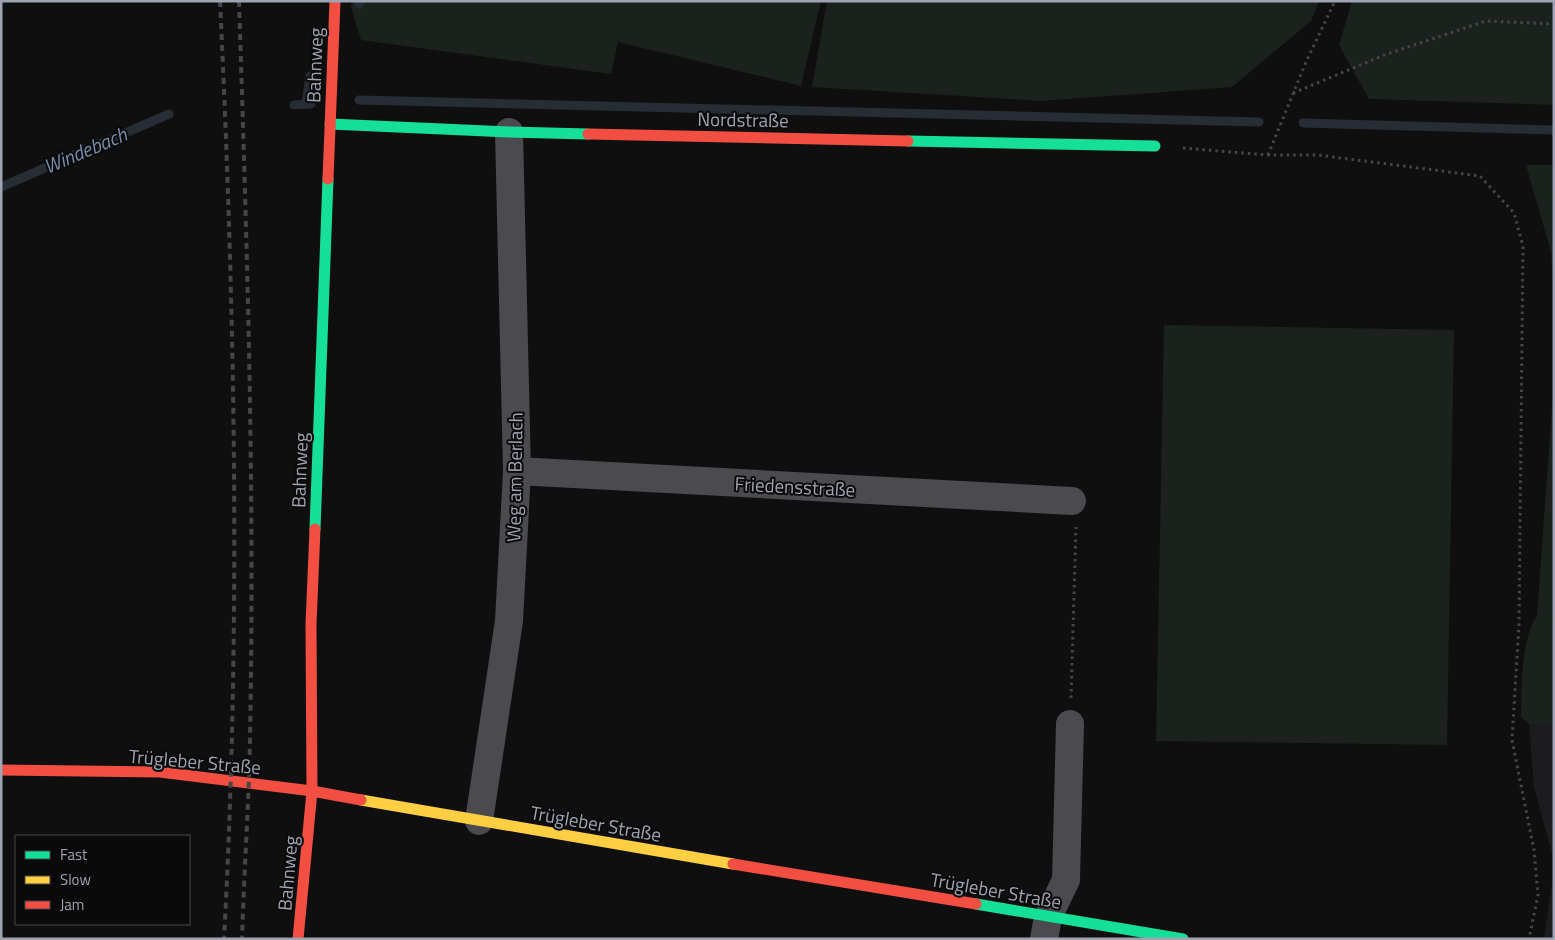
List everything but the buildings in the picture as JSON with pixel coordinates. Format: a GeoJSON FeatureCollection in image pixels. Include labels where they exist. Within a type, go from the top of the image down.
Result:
{"type":"FeatureCollection","features":[{"type":"Feature","properties":{"kind":"street","name":"Bahnweg"},"geometry":{"type":"LineString","coordinates":[[298,939],[312,791],[311,624],[335,1]]}},
{"type":"Feature","properties":{"kind":"street","name":"Nordstraße"},"geometry":{"type":"LineString","coordinates":[[330,124],[509,132],[1155,146]]}},
{"type":"Feature","properties":{"kind":"street","name":"Weg am Berlach"},"geometry":{"type":"LineString","coordinates":[[479,821],[509,620],[517,471],[509,132]]}},
{"type":"Feature","properties":{"kind":"street","name":"Friedensstraße"},"geometry":{"type":"LineString","coordinates":[[517,471],[1072,502]]}},
{"type":"Feature","properties":{"kind":"street"},"geometry":{"type":"LineString","coordinates":[[1046,928],[1066,880],[1070,724]]}},
{"type":"Feature","properties":{"kind":"street","name":"Trügleber Straße"},"geometry":{"type":"LineString","coordinates":[[1,770],[160,772],[312,791],[1046,928],[1183,939]]}},
{"type":"Feature","properties":{"kind":"path"},"geometry":{"type":"LineString","coordinates":[[1268,155],[1293,93],[1335,1]]}},
{"type":"Feature","properties":{"kind":"path"},"geometry":{"type":"LineString","coordinates":[[1293,93],[1387,54],[1486,21],[1554,24]]}},
{"type":"Feature","properties":{"kind":"path"},"geometry":{"type":"LineString","coordinates":[[1155,146],[1268,155],[1318,155],[1480,176],[1514,213],[1523,246],[1519,624],[1512,740],[1534,850],[1538,895],[1529,939]]}},
{"type":"Feature","properties":{"kind":"path"},"geometry":{"type":"LineString","coordinates":[[1070,724],[1076,513],[1072,502]]}},
{"type":"Feature","properties":{"kind":"shaded area"},"geometry":{"type":"Polygon","coordinates":[[[352,1],[821,1],[801,86],[618,42],[611,74],[361,40],[351,7],[352,1]]]}},
{"type":"Feature","properties":{"kind":"shaded area"},"geometry":{"type":"Polygon","coordinates":[[[827,1],[1319,1],[1311,21],[1232,87],[1041,101],[812,87],[827,1]]]}},
{"type":"Feature","properties":{"kind":"shaded area"},"geometry":{"type":"Polygon","coordinates":[[[1352,1],[1554,1],[1554,105],[1369,99],[1339,45],[1352,1]]]}},
{"type":"Feature","properties":{"kind":"shaded area"},"geometry":{"type":"Polygon","coordinates":[[[1526,165],[1554,165],[1554,296],[1551,252],[1526,165]]]}},
{"type":"Feature","properties":{"kind":"shaded area"},"geometry":{"type":"Polygon","coordinates":[[[1164,325],[1454,330],[1447,745],[1156,741],[1164,325]]]}},
{"type":"Feature","properties":{"kind":"shaded area"},"geometry":{"type":"Polygon","coordinates":[[[1554,379],[1554,726],[1529,724],[1521,717],[1525,651],[1531,626],[1537,615],[1554,379]]]}},
{"type":"Feature","properties":{"kind":"shaded area"},"geometry":{"type":"Polygon","coordinates":[[[1529,724],[1554,726],[1554,861],[1534,787],[1529,724]]]}},
{"type":"Feature","properties":{"kind":"shaded area"},"geometry":{"type":"Polygon","coordinates":[[[1554,869],[1554,939],[1544,939],[1554,869]]]}},
{"type":"Feature","properties":{"kind":"waterway","name":"Windebach"},"geometry":{"type":"LineString","coordinates":[[306,104],[310,76]]}},
{"type":"Feature","properties":{"kind":"waterway"},"geometry":{"type":"LineString","coordinates":[[359,100],[1259,122]]}},
{"type":"Feature","properties":{"kind":"waterway","name":"Windebach"},"geometry":{"type":"LineString","coordinates":[[294,105],[311,104]]}},
{"type":"Feature","properties":{"kind":"waterway","name":"Windebach"},"geometry":{"type":"LineString","coordinates":[[1,187],[169,114]]}},
{"type":"Feature","properties":{"kind":"waterway"},"geometry":{"type":"LineString","coordinates":[[1303,123],[1554,130]]}},
{"type":"Feature","properties":{"kind":"railway"},"geometry":{"type":"LineString","coordinates":[[220,1],[229,236],[234,470],[233,704],[224,939]]}},
{"type":"Feature","properties":{"kind":"railway"},"geometry":{"type":"LineString","coordinates":[[239,1],[252,552],[249,761],[242,939]]}},
{"type":"Feature","properties":{"kind":"traffic: fast"},"geometry":{"type":"LineString","coordinates":[[330,124],[588,134]]}},
{"type":"Feature","properties":{"kind":"traffic: fast"},"geometry":{"type":"LineString","coordinates":[[908,141],[1155,146]]}},
{"type":"Feature","properties":{"kind":"traffic: fast"},"geometry":{"type":"LineString","coordinates":[[315,529],[328,179]]}},
{"type":"Feature","properties":{"kind":"traffic: fast"},"geometry":{"type":"LineString","coordinates":[[976,904],[1183,939]]}},
{"type":"Feature","properties":{"kind":"traffic: slow"},"geometry":{"type":"LineString","coordinates":[[361,800],[733,864]]}},
{"type":"Feature","properties":{"kind":"traffic: jam"},"geometry":{"type":"LineString","coordinates":[[328,179],[335,1]]}},
{"type":"Feature","properties":{"kind":"traffic: jam"},"geometry":{"type":"LineString","coordinates":[[588,134],[908,141]]}},
{"type":"Feature","properties":{"kind":"traffic: jam"},"geometry":{"type":"LineString","coordinates":[[298,939],[312,791],[311,624],[315,529]]}},
{"type":"Feature","properties":{"kind":"traffic: jam"},"geometry":{"type":"LineString","coordinates":[[1,770],[160,772],[312,791],[361,800]]}},
{"type":"Feature","properties":{"kind":"traffic: jam"},"geometry":{"type":"LineString","coordinates":[[733,864],[976,904]]}}]}
